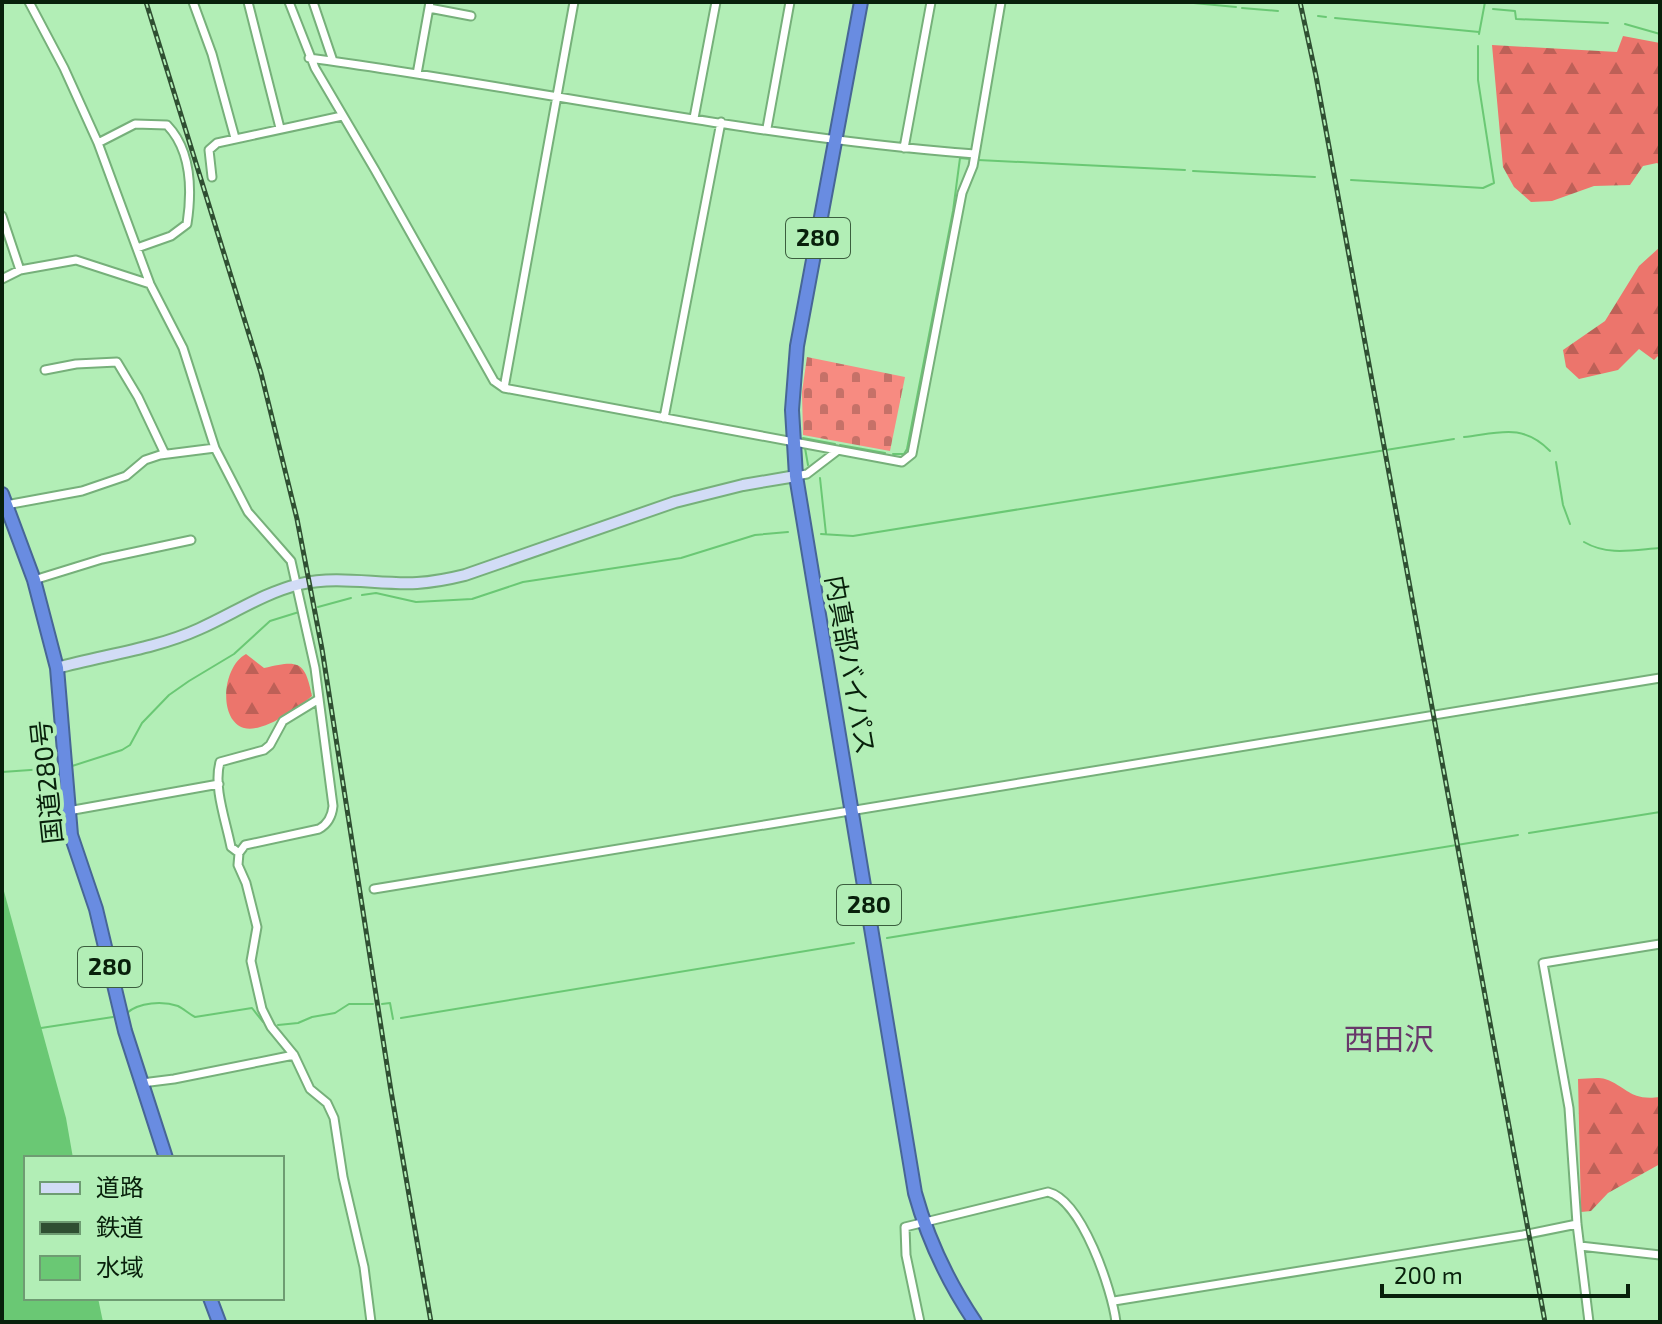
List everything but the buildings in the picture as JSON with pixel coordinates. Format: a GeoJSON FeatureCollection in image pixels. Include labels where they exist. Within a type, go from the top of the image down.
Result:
{"type":"FeatureCollection","features":[{"type":"Feature","properties":{"kind":"highway","name":"内真部バイパス"},"geometry":{"type":"LineString","coordinates":[[861,2],[797,346],[793,443],[796,476],[896,1068],[904,1139],[923,1222],[953,1288],[975,1322]]}},
{"type":"Feature","properties":{"kind":"highway","name":"国道280号"},"geometry":{"type":"LineString","coordinates":[[4,499],[34,580],[57,668],[71,835],[96,909],[125,1031],[165,1156]]}},
{"type":"Feature","properties":{"kind":"highway"},"geometry":{"type":"LineString","coordinates":[[211,1300],[219,1322]]}},
{"type":"Feature","properties":{"kind":"street"},"geometry":{"type":"LineString","coordinates":[[29,2],[64,68],[98,143],[150,284],[183,348],[215,448],[248,512],[291,561],[319,699],[333,806],[330,818],[319,829],[241,847],[238,865],[257,927],[251,961],[262,1009],[271,1027],[294,1055],[310,1089],[327,1103],[334,1118],[343,1177],[364,1267],[371,1322]]}},
{"type":"Feature","properties":{"kind":"street"},"geometry":{"type":"LineString","coordinates":[[193,2],[212,54],[235,138]]}},
{"type":"Feature","properties":{"kind":"street"},"geometry":{"type":"LineString","coordinates":[[248,2],[280,128]]}},
{"type":"Feature","properties":{"kind":"street"},"geometry":{"type":"LineString","coordinates":[[289,2],[309,58],[494,381],[504,388],[902,462],[912,454],[962,193],[975,154],[1001,2]]}},
{"type":"Feature","properties":{"kind":"street"},"geometry":{"type":"LineString","coordinates":[[313,2],[333,61]]}},
{"type":"Feature","properties":{"kind":"street"},"geometry":{"type":"LineString","coordinates":[[504,388],[574,2]]}},
{"type":"Feature","properties":{"kind":"street"},"geometry":{"type":"LineString","coordinates":[[694,118],[716,2]]}},
{"type":"Feature","properties":{"kind":"street"},"geometry":{"type":"LineString","coordinates":[[767,128],[790,2]]}},
{"type":"Feature","properties":{"kind":"street"},"geometry":{"type":"LineString","coordinates":[[904,148],[931,2]]}},
{"type":"Feature","properties":{"kind":"street"},"geometry":{"type":"LineString","coordinates":[[417,74],[430,5],[471,16]]}},
{"type":"Feature","properties":{"kind":"street"},"geometry":{"type":"LineString","coordinates":[[309,58],[721,122],[904,148],[975,154]]}},
{"type":"Feature","properties":{"kind":"street"},"geometry":{"type":"LineString","coordinates":[[212,177],[209,150],[217,143],[342,116]]}},
{"type":"Feature","properties":{"kind":"street"},"geometry":{"type":"LineString","coordinates":[[664,418],[721,122]]}},
{"type":"Feature","properties":{"kind":"street"},"geometry":{"type":"LineString","coordinates":[[98,143],[135,124],[167,125],[187,163],[191,193],[187,224],[171,236],[137,248]]}},
{"type":"Feature","properties":{"kind":"street"},"geometry":{"type":"LineString","coordinates":[[2,216],[20,270]]}},
{"type":"Feature","properties":{"kind":"street"},"geometry":{"type":"LineString","coordinates":[[2,279],[20,270],[76,260],[150,284]]}},
{"type":"Feature","properties":{"kind":"street"},"geometry":{"type":"LineString","coordinates":[[45,370],[76,364],[117,362],[138,397],[165,454]]}},
{"type":"Feature","properties":{"kind":"street"},"geometry":{"type":"LineString","coordinates":[[4,499],[82,491],[126,476],[145,460],[165,454],[215,448]]}},
{"type":"Feature","properties":{"kind":"street"},"geometry":{"type":"LineString","coordinates":[[57,668],[168,641],[252,601],[297,585],[334,580],[416,583],[453,578],[675,502],[755,482],[807,474],[837,451]]}},
{"type":"Feature","properties":{"kind":"street"},"geometry":{"type":"LineString","coordinates":[[34,580],[102,559],[191,540]]}},
{"type":"Feature","properties":{"kind":"street"},"geometry":{"type":"LineString","coordinates":[[374,889],[1660,678]]}},
{"type":"Feature","properties":{"kind":"street"},"geometry":{"type":"LineString","coordinates":[[239,853],[231,847],[219,784],[220,762],[264,750],[283,721],[319,699]]}},
{"type":"Feature","properties":{"kind":"street"},"geometry":{"type":"LineString","coordinates":[[68,811],[219,784]]}},
{"type":"Feature","properties":{"kind":"street"},"geometry":{"type":"LineString","coordinates":[[1589,1322],[1577,1224],[1569,1108],[1543,963],[1660,944]]}},
{"type":"Feature","properties":{"kind":"street"},"geometry":{"type":"LineString","coordinates":[[142,1083],[294,1055]]}},
{"type":"Feature","properties":{"kind":"street"},"geometry":{"type":"LineString","coordinates":[[920,1322],[906,1255],[905,1227],[1037,1194],[1054,1194],[1088,1236],[1114,1301],[1116,1322]]}},
{"type":"Feature","properties":{"kind":"street"},"geometry":{"type":"LineString","coordinates":[[1114,1301],[1496,1240],[1577,1224]]}},
{"type":"Feature","properties":{"kind":"street"},"geometry":{"type":"LineString","coordinates":[[1580,1246],[1660,1255]]}},
{"type":"Feature","properties":{"kind":"green space"},"geometry":{"type":"Polygon","coordinates":[[[1623,36],[1660,43],[1660,165],[1643,166],[1630,185],[1594,186],[1552,201],[1531,202],[1514,187],[1503,167],[1492,45],[1617,52],[1623,36]]]}},
{"type":"Feature","properties":{"kind":"green space"},"geometry":{"type":"Polygon","coordinates":[[[1660,247],[1660,354],[1654,360],[1639,349],[1618,370],[1579,379],[1566,367],[1563,350],[1605,321],[1639,266],[1660,247]]]}},
{"type":"Feature","properties":{"kind":"green space"},"geometry":{"type":"Polygon","coordinates":[[[807,357],[905,377],[890,451],[803,435],[802,392],[807,357]]]}},
{"type":"Feature","properties":{"kind":"green space"},"geometry":{"type":"Polygon","coordinates":[[[246,654],[264,668],[292,664],[303,669],[312,696],[290,713],[261,727],[244,728],[236,723],[230,715],[226,693],[232,670],[246,654]]]}},
{"type":"Feature","properties":{"kind":"green space"},"geometry":{"type":"Polygon","coordinates":[[[1578,1079],[1605,1079],[1635,1095],[1660,1097],[1660,1164],[1608,1193],[1591,1211],[1581,1212],[1578,1079]]]}},
{"type":"Feature","properties":{"kind":"water"},"geometry":{"type":"Polygon","coordinates":[[[2,884],[66,1118],[73,1156],[24,1156],[24,1300],[98,1300],[103,1322],[2,1322],[2,884]]]}},
{"type":"Feature","properties":{"kind":"waterway"},"geometry":{"type":"LineString","coordinates":[[1183,2],[1236,7]]}},
{"type":"Feature","properties":{"kind":"waterway"},"geometry":{"type":"LineString","coordinates":[[1479,34],[1485,2]]}},
{"type":"Feature","properties":{"kind":"waterway"},"geometry":{"type":"LineString","coordinates":[[1242,8],[1278,11]]}},
{"type":"Feature","properties":{"kind":"waterway"},"geometry":{"type":"LineString","coordinates":[[1493,9],[1515,11],[1516,19],[1608,23]]}},
{"type":"Feature","properties":{"kind":"waterway"},"geometry":{"type":"LineString","coordinates":[[1318,16],[1326,17]]}},
{"type":"Feature","properties":{"kind":"waterway"},"geometry":{"type":"LineString","coordinates":[[1335,18],[1479,32]]}},
{"type":"Feature","properties":{"kind":"waterway"},"geometry":{"type":"LineString","coordinates":[[1625,24],[1660,34]]}},
{"type":"Feature","properties":{"kind":"waterway"},"geometry":{"type":"LineString","coordinates":[[1351,180],[1483,188],[1494,183],[1478,80],[1478,46]]}},
{"type":"Feature","properties":{"kind":"waterway"},"geometry":{"type":"LineString","coordinates":[[893,454],[904,454],[907,449],[953,211],[960,158],[970,159]]}},
{"type":"Feature","properties":{"kind":"waterway"},"geometry":{"type":"LineString","coordinates":[[978,160],[1185,170]]}},
{"type":"Feature","properties":{"kind":"waterway"},"geometry":{"type":"LineString","coordinates":[[1193,171],[1315,177]]}},
{"type":"Feature","properties":{"kind":"waterway"},"geometry":{"type":"LineString","coordinates":[[1464,437],[1499,432],[1520,433],[1530,436],[1550,451]]}},
{"type":"Feature","properties":{"kind":"waterway"},"geometry":{"type":"LineString","coordinates":[[803,438],[835,444]]}},
{"type":"Feature","properties":{"kind":"waterway"},"geometry":{"type":"LineString","coordinates":[[821,534],[853,536],[1454,439]]}},
{"type":"Feature","properties":{"kind":"waterway"},"geometry":{"type":"LineString","coordinates":[[840,445],[885,453]]}},
{"type":"Feature","properties":{"kind":"waterway"},"geometry":{"type":"LineString","coordinates":[[805,448],[808,465]]}},
{"type":"Feature","properties":{"kind":"waterway"},"geometry":{"type":"LineString","coordinates":[[1556,462],[1563,505],[1570,524]]}},
{"type":"Feature","properties":{"kind":"waterway"},"geometry":{"type":"LineString","coordinates":[[820,478],[826,534]]}},
{"type":"Feature","properties":{"kind":"waterway"},"geometry":{"type":"LineString","coordinates":[[362,595],[376,593],[416,602],[472,599],[523,582],[681,558],[755,535],[788,532]]}},
{"type":"Feature","properties":{"kind":"waterway"},"geometry":{"type":"LineString","coordinates":[[1584,542],[1611,551],[1660,548]]}},
{"type":"Feature","properties":{"kind":"waterway"},"geometry":{"type":"LineString","coordinates":[[318,607],[351,598]]}},
{"type":"Feature","properties":{"kind":"waterway"},"geometry":{"type":"LineString","coordinates":[[69,767],[130,745],[142,723],[169,695],[234,654],[270,621],[299,612]]}},
{"type":"Feature","properties":{"kind":"waterway"},"geometry":{"type":"LineString","coordinates":[[2,772],[59,768]]}},
{"type":"Feature","properties":{"kind":"waterway"},"geometry":{"type":"LineString","coordinates":[[1529,833],[1660,812]]}},
{"type":"Feature","properties":{"kind":"waterway"},"geometry":{"type":"LineString","coordinates":[[887,938],[1518,835]]}},
{"type":"Feature","properties":{"kind":"waterway"},"geometry":{"type":"LineString","coordinates":[[401,1018],[854,943]]}},
{"type":"Feature","properties":{"kind":"waterway"},"geometry":{"type":"LineString","coordinates":[[127,1013],[158,1003],[178,1006],[195,1017],[252,1008],[263,1022]]}},
{"type":"Feature","properties":{"kind":"waterway"},"geometry":{"type":"LineString","coordinates":[[382,1004],[390,1003],[393,1019]]}},
{"type":"Feature","properties":{"kind":"waterway"},"geometry":{"type":"LineString","coordinates":[[278,1025],[335,1013],[349,1004],[373,1004]]}},
{"type":"Feature","properties":{"kind":"waterway"},"geometry":{"type":"LineString","coordinates":[[41,1028],[113,1017]]}},
{"type":"Feature","properties":{"kind":"railway"},"geometry":{"type":"LineString","coordinates":[[146,2],[261,373],[297,519],[322,649],[391,1091],[431,1322]]}},
{"type":"Feature","properties":{"kind":"railway"},"geometry":{"type":"LineString","coordinates":[[1300,2],[1545,1322]]}},
{"type":"Feature","properties":{"kind":"district","name":"西田沢"},"geometry":{"type":"Point","coordinates":[1389,1040]}}]}
